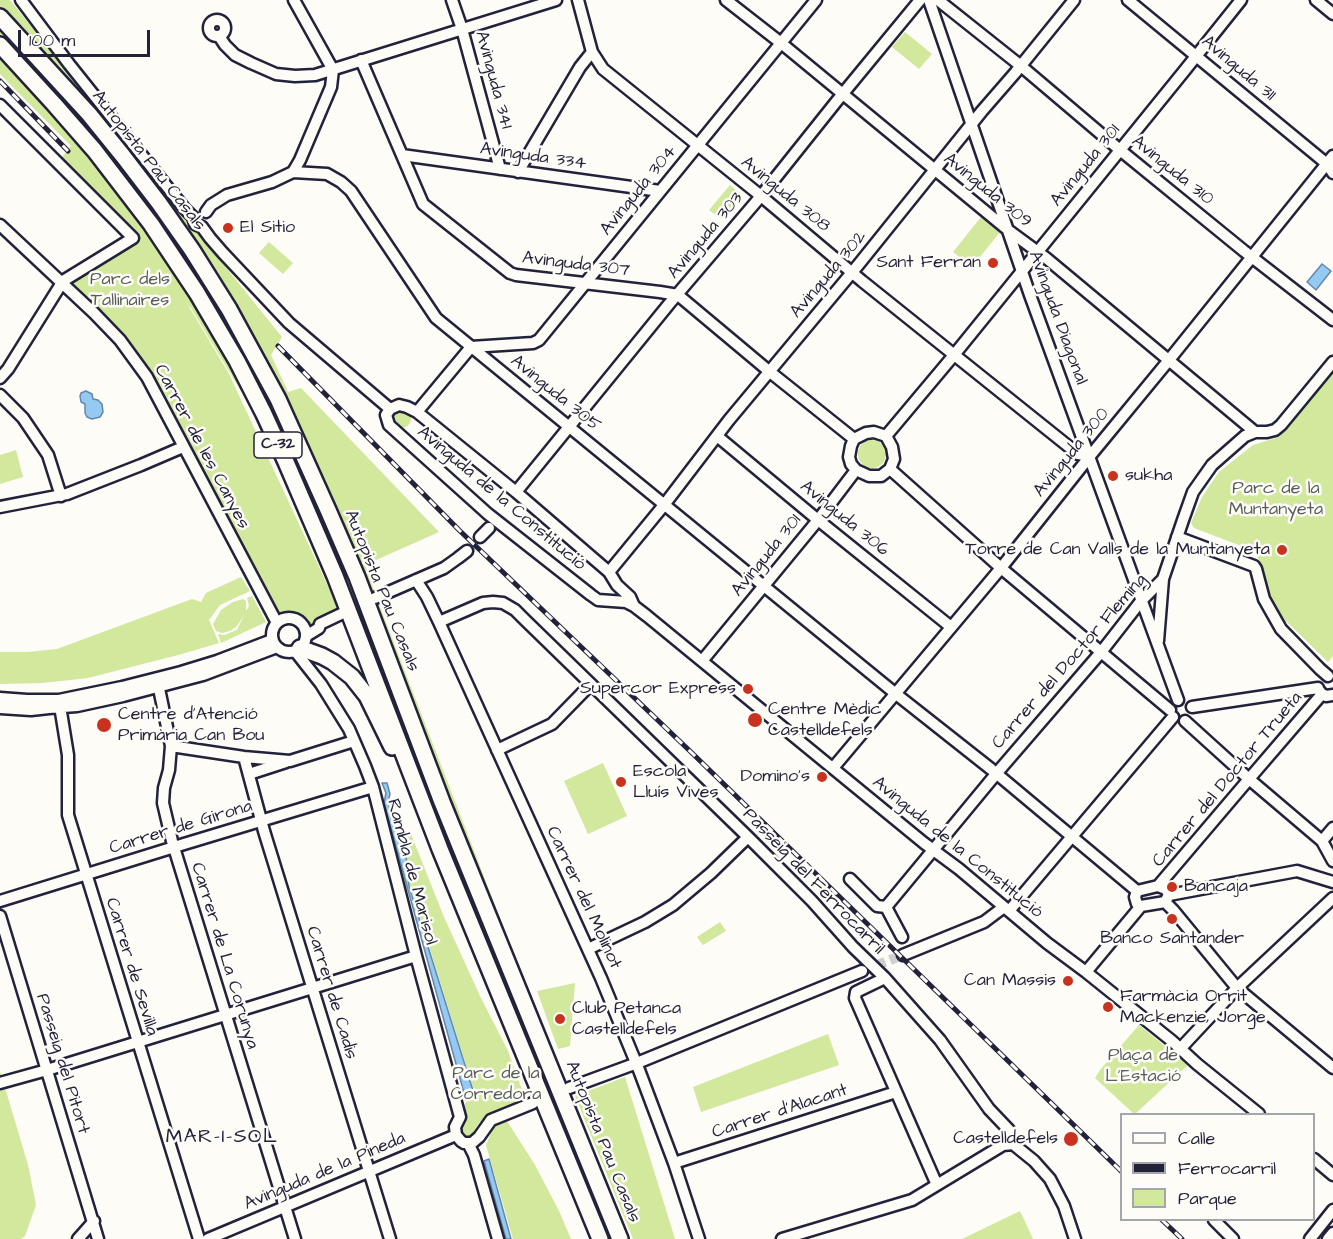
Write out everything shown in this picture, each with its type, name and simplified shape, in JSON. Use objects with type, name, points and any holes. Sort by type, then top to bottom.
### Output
[{"type":"highway","name":"Autopista Pau Casals","points":[[0,17],[89,114],[159,203],[229,309],[278,399],[357,577],[442,802],[620,1239]]},
{"type":"highway","name":"Autopista Pau Casals","points":[[0,45],[95,151],[151,224],[197,293],[237,362],[286,462],[335,576],[460,899],[600,1239]]},
{"type":"highway","points":[[300,645],[333,662],[361,687],[398,758],[440,858],[460,899]]},
{"type":"street","points":[[21,0],[69,64],[193,217],[195,224],[202,226],[223,253],[289,323],[390,409]]},
{"type":"street","points":[[293,172],[331,87],[333,69],[295,0]]},
{"type":"street","name":"Avinguda 341","points":[[452,0],[500,169]]},
{"type":"street","points":[[219,36],[235,55],[276,74],[315,75],[556,0]]},
{"type":"street","name":"Avinguda 308","points":[[578,0],[592,52],[603,69],[1078,454],[1089,456]]},
{"type":"street","name":"Avinguda 309","points":[[726,0],[1255,432]]},
{"type":"street","name":"Avinguda 304","points":[[471,347],[533,343],[538,340],[816,0]]},
{"type":"street","name":"Avinguda 303","points":[[516,492],[920,0]]},
{"type":"street","name":"Avinguda Diagonal","points":[[929,0],[1022,271],[1178,700]]},
{"type":"street","name":"Avinguda 310","points":[[938,0],[1021,66],[1120,150],[1333,320]]},
{"type":"street","name":"Avinguda 302","points":[[609,572],[717,436],[1074,0]]},
{"type":"street","name":"Avinguda 311","points":[[1128,0],[1332,164]]},
{"type":"street","name":"Avinguda 301","points":[[886,436],[1241,0]]},
{"type":"street","points":[[1316,0],[1333,14]]},
{"type":"street","points":[[518,172],[580,67],[592,52]]},
{"type":"street","name":"Avinguda 307","points":[[361,60],[423,204],[510,273],[678,295]]},
{"type":"street","points":[[0,105],[133,238],[66,278],[0,378]]},
{"type":"street","name":"Avinguda 334","points":[[402,156],[660,191]]},
{"type":"street","name":"Avinguda 300","points":[[833,768],[1001,568],[1089,456],[1332,164]]},
{"type":"street","name":"Avinguda 305","points":[[206,212],[211,205],[227,195],[272,182],[293,172],[327,174],[341,182],[351,191],[436,318],[1137,891]]},
{"type":"street","points":[[193,217],[198,211],[206,212],[209,219],[207,224],[202,226]]},
{"type":"street","name":"Carrer de les Canyes","points":[[0,225],[94,314],[125,347],[147,377],[277,623]]},
{"type":"street","points":[[678,295],[854,439]]},
{"type":"street","points":[[417,412],[471,347]]},
{"type":"street","name":"Carrer del Doctor Fleming","points":[[886,907],[1102,651],[1141,601],[1163,579],[1193,492],[1212,465],[1245,436],[1255,432],[1275,430],[1281,425],[1333,362]]},
{"type":"street","points":[[0,395],[23,418],[48,455],[61,496]]},
{"type":"street","name":"Avinguda de la Constitució","points":[[634,606],[630,597],[617,585],[609,572],[516,492],[417,412],[407,406],[399,405],[390,409],[386,415],[389,425],[504,527],[598,600],[626,602],[634,606],[1258,1113]]},
{"type":"street","points":[[874,432],[886,436],[892,447],[894,459],[890,469],[881,476],[869,476],[856,470],[849,457],[850,446],[854,439],[874,432]]},
{"type":"street","name":"Avinguda 306","points":[[717,436],[951,627]]},
{"type":"street","points":[[0,507],[61,496],[183,447]]},
{"type":"street","points":[[890,469],[1001,568],[1102,651],[1172,713],[1176,720],[1185,721],[1322,841],[1333,861]]},
{"type":"street","name":"Avinguda 301","points":[[702,662],[856,470]]},
{"type":"street","points":[[488,514],[489,528]]},
{"type":"street","points":[[480,537],[489,528],[504,527]]},
{"type":"street","points":[[1177,537],[1254,566],[1264,599],[1281,629],[1320,669],[1332,676]]},
{"type":"street","points":[[375,598],[444,568],[466,551]]},
{"type":"street","name":"Avinguda Diagonal","points":[[1158,645],[1163,579]]},
{"type":"street","name":"Carrer del Molinot","points":[[416,580],[439,622],[602,978],[637,1063],[699,1239]]},
{"type":"street","points":[[611,601],[616,595],[617,585]]},
{"type":"street","name":"Passeig del Ferrocarril","points":[[439,622],[483,603],[503,603],[514,610],[591,684],[812,901],[940,1040],[989,1109],[1009,1130],[1017,1147],[1050,1179],[1064,1206],[1075,1239]]},
{"type":"street","points":[[300,645],[305,631],[302,624],[290,618],[277,623],[271,635],[274,644],[286,651],[300,645],[320,624],[341,614]]},
{"type":"street","points":[[302,624],[311,622],[320,624]]},
{"type":"street","points":[[0,708],[31,710],[122,687],[158,683],[217,661],[274,644]]},
{"type":"street","name":"Rambla de Marisol","points":[[300,645],[349,729],[373,788],[460,1117],[455,1127],[456,1135]]},
{"type":"street","name":"Carrer del Doctor Trueta","points":[[1158,886],[1324,693],[1318,684],[1321,679],[1332,676]]},
{"type":"street","name":"Carrer de La Corunya","points":[[158,683],[171,746],[170,770],[164,788],[163,803],[173,847],[295,1239]]},
{"type":"street","points":[[497,750],[552,724],[591,684]]},
{"type":"street","points":[[1192,707],[1324,693]]},
{"type":"street","points":[[0,698],[59,704]]},
{"type":"street","points":[[903,955],[984,922],[1007,909],[1072,837],[1172,713],[1173,704],[1178,700],[1185,700],[1192,707],[1190,717],[1185,721]]},
{"type":"street","name":"Carrer de Sevilla","points":[[59,704],[68,755],[68,815],[199,1239]]},
{"type":"street","points":[[249,774],[354,741]]},
{"type":"street","points":[[171,746],[290,761]]},
{"type":"street","name":"Carrer de Cadis","points":[[244,757],[261,820],[390,1239]]},
{"type":"street","name":"Carrer de Girona","points":[[0,902],[261,820],[373,788]]},
{"type":"street","points":[[1322,841],[1333,828]]},
{"type":"street","points":[[588,949],[645,922],[674,905],[748,837]]},
{"type":"street","points":[[1086,972],[1141,906],[1167,898],[1297,871],[1333,882]]},
{"type":"street","points":[[850,879],[877,906],[886,907],[903,937]]},
{"type":"street","points":[[1141,906],[1137,904],[1135,897],[1137,891],[1158,886],[1166,888],[1167,898],[1176,912],[1237,988],[1333,1068]]},
{"type":"street","points":[[1180,1049],[1237,988],[1333,898]]},
{"type":"street","name":"Passeig del Pitort","points":[[0,916],[98,1239]]},
{"type":"street","points":[[0,1083],[416,956]]},
{"type":"street","points":[[569,1088],[637,1063],[862,971]]},
{"type":"street","points":[[885,978],[856,992],[855,998],[937,1185]]},
{"type":"street","name":"Carrer d'Alacant","points":[[674,1163],[896,1092]]},
{"type":"street","points":[[456,1135],[460,1141],[472,1143],[478,1139],[491,1120],[533,1103]]},
{"type":"street","name":"Avinguda de la Pineda","points":[[207,1239],[456,1135]]},
{"type":"street","points":[[468,1143],[474,1155],[498,1239]]},
{"type":"street","points":[[782,1239],[912,1200],[1002,1145],[1017,1147]]},
{"type":"street","points":[[1315,1160],[1333,1175]]},
{"type":"street","points":[[1310,1239],[1333,1210]]},
{"type":"street","points":[[79,1239],[94,1221]]},
{"type":"street","points":[[1215,1221],[1233,1239]]},
{"type":"street","points":[[1328,1239],[1333,1233]]},
{"type":"green space","name":"Parc dels Tallinaires","points":[[0,0],[10,0],[282,337],[271,355],[288,392],[301,388],[439,532],[365,565],[566,1089],[630,1239],[594,1239],[342,614],[257,418],[188,305],[229,374],[341,614],[310,626],[290,618],[280,621],[147,377],[61,284],[133,238],[59,161],[71,146],[0,74]]},
{"type":"green space","points":[[905,32],[932,54],[919,69],[892,47]]},
{"type":"green space","points":[[730,185],[741,195],[721,219],[709,210]]},
{"type":"green space","points":[[981,217],[1000,232],[972,267],[953,252]]},
{"type":"green space","points":[[269,242],[293,263],[283,274],[259,253]]},
{"type":"green space","name":"Parc de la Muntanyeta","points":[[1333,369],[1333,656],[1328,662],[1287,622],[1281,621],[1268,591],[1257,556],[1249,549],[1194,528],[1191,523],[1202,497],[1219,472],[1253,445],[1279,437]]},
{"type":"green space","points":[[398,410],[406,410],[411,415],[409,426],[398,428],[393,423],[393,415]]},
{"type":"green space","points":[[872,440],[882,444],[886,454],[882,464],[872,468],[862,464],[858,454],[862,444]]},
{"type":"green space","points":[[16,450],[23,477],[0,484],[0,455]]},
{"type":"green space","points":[[241,577],[250,591],[220,605],[209,620],[219,643],[88,678],[43,683],[0,684],[0,652],[57,649],[192,599],[201,602],[206,593]]},
{"type":"green space","points":[[252,596],[266,622],[221,643],[218,634],[224,635],[237,630],[244,615],[237,626],[222,633],[216,631],[213,624],[221,610],[243,599],[246,601],[246,611],[249,606],[247,598]]},
{"type":"green space","points":[[603,763],[627,816],[588,834],[564,781]]},
{"type":"green space","name":"Parc de la Corredora","points":[[403,834],[411,834],[444,917],[508,1051],[525,1098],[489,1115],[479,1123],[470,1138],[460,1130],[466,1118],[465,1104],[476,1097],[410,885]]},
{"type":"green space","points":[[720,922],[726,931],[703,945],[697,937]]},
{"type":"green space","name":"Club Petanca Castelldefels","points":[[575,983],[570,1046],[558,1049],[537,991]]},
{"type":"green space","name":"Plaça de L'Estació","points":[[1139,1025],[1188,1065],[1136,1113],[1133,1113],[1095,1078]]},
{"type":"green space","points":[[828,1034],[839,1065],[701,1112],[693,1087]]},
{"type":"green space","points":[[0,1071],[28,1165],[36,1205],[25,1236],[21,1239],[0,1239]]},
{"type":"green space","points":[[625,1077],[675,1239],[633,1239],[575,1096]]},
{"type":"green space","name":"Parc de la Corredora","points":[[505,1118],[535,1165],[571,1239],[513,1239],[486,1145],[492,1126]]},
{"type":"green space","points":[[1020,1211],[1033,1239],[962,1239]]},
{"type":"water","points":[[1322,264],[1331,271],[1316,290],[1307,282]]},
{"type":"water","points":[[86,391],[102,404],[103,412],[100,417],[92,419],[87,417],[85,404],[81,402],[80,396]]},
{"type":"water","points":[[382,783],[387,783],[390,794],[388,802],[395,829],[402,834],[409,886],[475,1097],[469,1098],[464,1093],[384,803],[386,793]]},
{"type":"water","points":[[489,1159],[511,1239],[506,1239],[484,1161]]},
{"type":"tunnel","points":[[467,551],[480,537]]},
{"type":"tunnel","points":[[862,971],[903,955]]},
{"type":"railway","points":[[0,81],[68,151]]},
{"type":"railway","points":[[278,346],[459,530],[692,753],[1120,1170]]},
{"type":"railway","points":[[1163,1221],[1182,1239]]},
{"type":"place","name":"El Sitio","points":[[228,228]]},
{"type":"place","name":"Sant Ferran","points":[[993,263]]},
{"type":"place","name":"sukha","points":[[1113,476]]},
{"type":"place","name":"Torre de Can Valls de la Muntanyeta","points":[[1282,550]]},
{"type":"place","name":"Supercor Express","points":[[748,689]]},
{"type":"place","name":"Centre Mèdic Castelldefels","points":[[755,720]]},
{"type":"place","name":"Centre d'Atenció Primària Can Bou","points":[[104,725]]},
{"type":"place","name":"Domino's","points":[[822,777]]},
{"type":"place","name":"Escola Lluís Vives","points":[[621,782]]},
{"type":"place","name":"Bancaja","points":[[1172,887]]},
{"type":"place","name":"Banco Santander","points":[[1172,919]]},
{"type":"place","name":"Can Massis","points":[[1068,981]]},
{"type":"place","name":"Farmàcia Orrit Mackenzie, Jorge","points":[[1108,1007]]},
{"type":"place","name":"Club Petanca Castelldefels","points":[[560,1019]]},
{"type":"place","name":"Castelldefels","points":[[1071,1139]]},
{"type":"district","name":"MAR-I-SOL","points":[[222,1138]]}]
